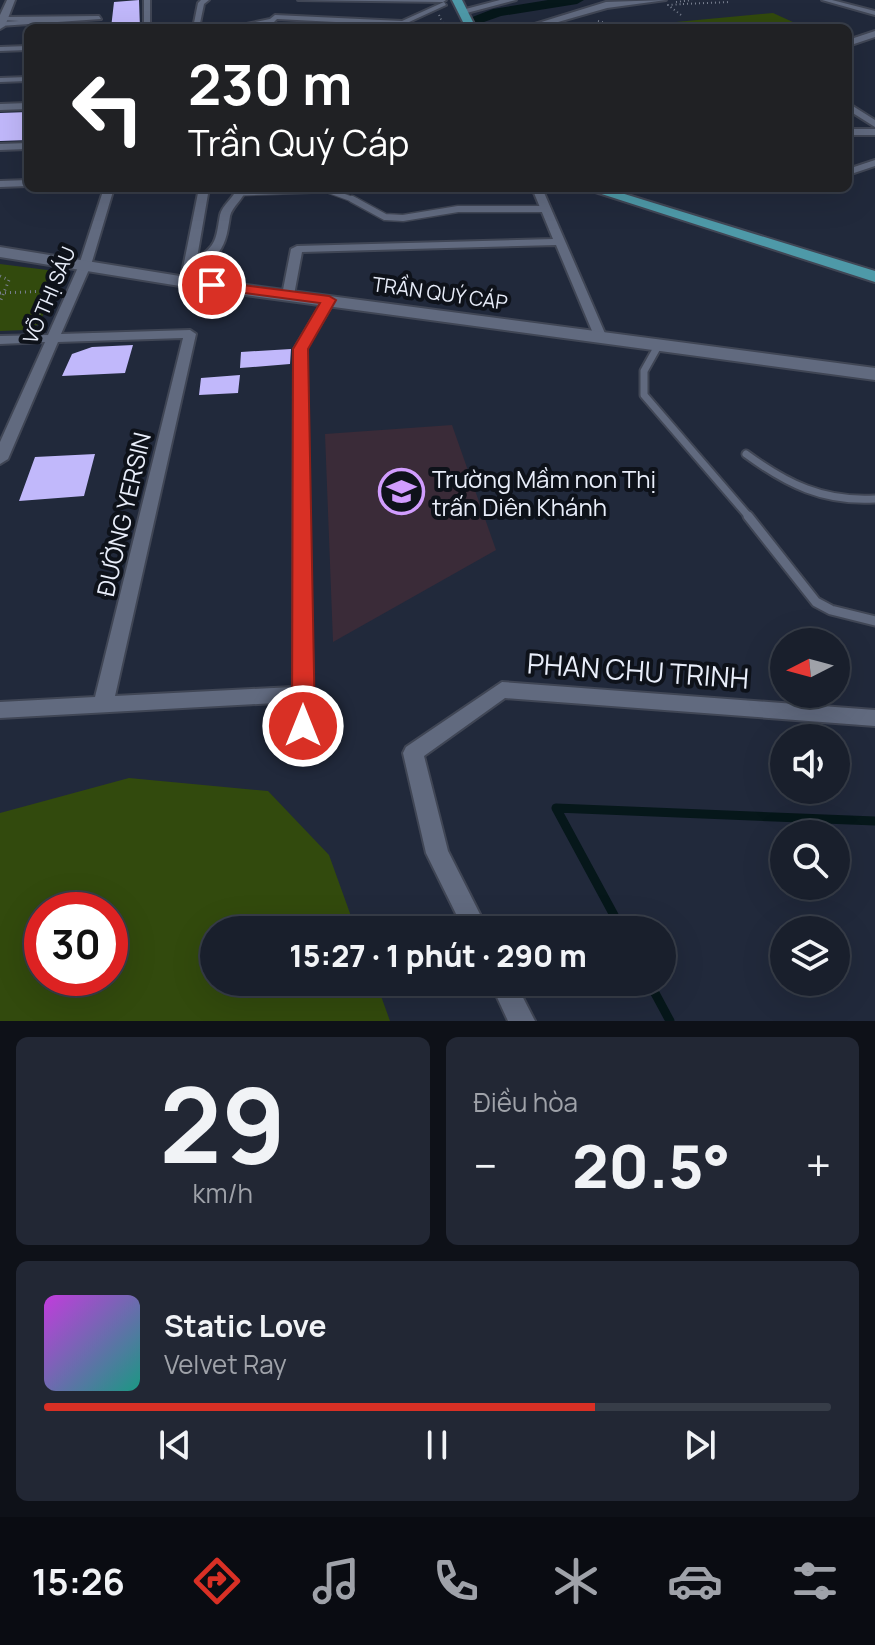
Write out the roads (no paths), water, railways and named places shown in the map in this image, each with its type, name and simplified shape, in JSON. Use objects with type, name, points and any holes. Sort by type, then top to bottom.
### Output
[{"type":"main road","points":[[457,0],[469,24]]},
{"type":"main road","points":[[444,1],[455,23]]},
{"type":"main road","points":[[603,192],[875,277]]},
{"type":"main road","points":[[642,192],[875,265]]},
{"type":"street","points":[[2,23],[11,0]]},
{"type":"street","points":[[147,0],[147,24]]},
{"type":"street","points":[[197,24],[201,3],[206,0]]},
{"type":"street","points":[[304,0],[444,1]]},
{"type":"street","points":[[464,13],[512,0]]},
{"type":"street","points":[[540,24],[594,7],[662,0]]},
{"type":"street","points":[[825,0],[875,13]]},
{"type":"street","points":[[255,24],[273,21],[275,17],[403,23],[444,1]]},
{"type":"street","points":[[2,23],[99,18],[2,23]]},
{"type":"street","points":[[852,42],[875,34]]},
{"type":"street","points":[[0,49],[24,48]]},
{"type":"street","points":[[0,74],[24,73]]},
{"type":"street","points":[[0,80],[24,79]]},
{"type":"street","points":[[0,107],[24,106]]},
{"type":"street","points":[[852,109],[875,124]]},
{"type":"street","points":[[852,132],[875,132]]},
{"type":"street","points":[[0,140],[24,138]]},
{"type":"street","points":[[0,147],[24,146]]},
{"type":"street","points":[[852,171],[875,163]]},
{"type":"street","points":[[0,184],[24,183]]},
{"type":"street","name":"VÕ THỊ SÁU","points":[[0,459],[85,265],[108,192]]},
{"type":"street","points":[[188,273],[203,192]]},
{"type":"street","points":[[188,273],[216,250],[226,227],[225,213],[241,192]]},
{"type":"street","points":[[539,192],[601,338]]},
{"type":"street","points":[[288,295],[297,249],[562,242]]},
{"type":"street","name":"TRẦN QUÝ CÁP","points":[[0,252],[85,265],[188,273],[288,295],[875,374]]},
{"type":"street","points":[[303,726],[300,349],[329,300]]},
{"type":"street","name":"ĐƯỜNG YERSIN","points":[[53,337],[190,334],[103,705]]},
{"type":"street","points":[[0,340],[53,337]]},
{"type":"street","name":"PHAN CHU TRINH","points":[[469,916],[437,853],[413,753],[502,690],[875,718]]},
{"type":"street","points":[[0,710],[303,694]]},
{"type":"street","points":[[509,996],[522,1021]]},
{"type":"lane","points":[[333,192],[367,204],[385,217],[403,218],[458,209],[546,209]]},
{"type":"lane","points":[[658,346],[644,371],[644,395],[655,410],[710,469],[816,602],[831,610],[875,621]]},
{"type":"lane","points":[[746,454],[806,494],[822,498],[875,499]]},
{"type":"waterway","points":[[464,24],[498,12],[577,0]]},
{"type":"waterway","points":[[614,916],[556,808],[875,821]]},
{"type":"waterway","points":[[657,996],[670,1021]]},
{"type":"place","name":"Trường Mầm non Thị trấn Diên Khánh","points":[[401,492]]}]
